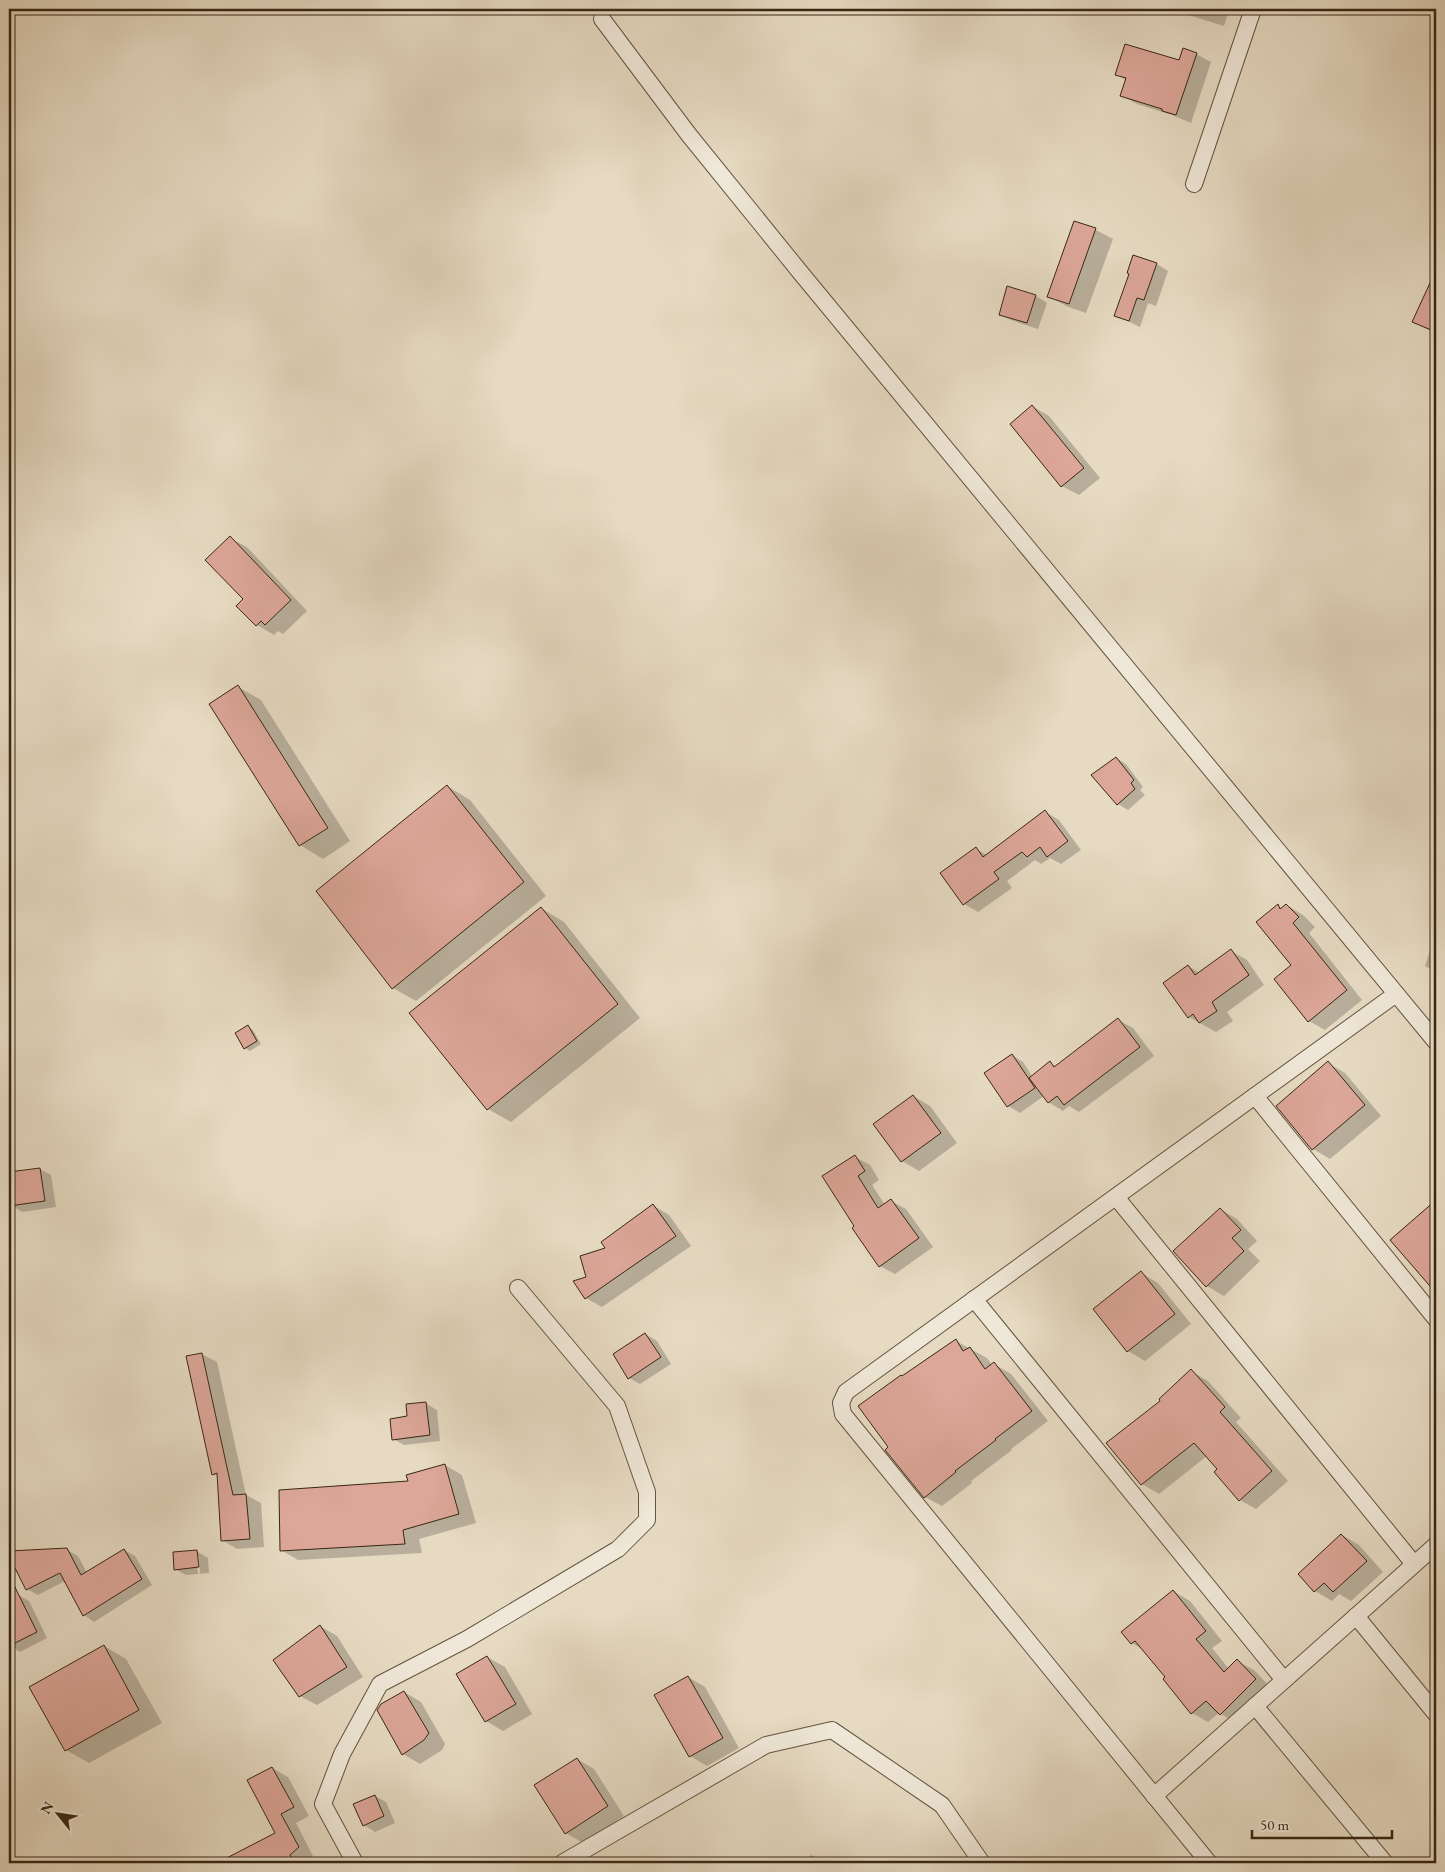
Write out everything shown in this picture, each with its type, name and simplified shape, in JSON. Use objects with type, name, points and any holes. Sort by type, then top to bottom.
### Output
[{"type":"street","points":[[1194,184],[1253,9]]},
{"type":"street","points":[[602,19],[689,135],[788,257],[1436,1042]]},
{"type":"street","points":[[1209,1863],[856,1429],[842,1408],[842,1397],[846,1392],[1396,994]]},
{"type":"street","points":[[1255,1096],[1436,1319]]},
{"type":"street","points":[[1116,1197],[1414,1564]]},
{"type":"street","points":[[355,1863],[323,1804],[342,1754],[380,1684],[467,1638],[618,1548],[647,1520],[647,1492],[617,1406],[518,1288]]},
{"type":"street","points":[[974,1299],[1284,1680]]},
{"type":"street","points":[[1154,1796],[1436,1545]]},
{"type":"street","points":[[1356,1616],[1436,1714]]},
{"type":"street","points":[[1254,1706],[1385,1863]]},
{"type":"street","points":[[562,1863],[766,1745],[832,1730],[942,1805],[982,1863]]},
{"type":"building","points":[[1125,44],[1179,60],[1183,48],[1197,53],[1176,115],[1120,96],[1126,78],[1115,75]]},
{"type":"building","points":[[1074,221],[1096,228],[1069,304],[1047,297]]},
{"type":"building","points":[[1133,255],[1157,263],[1144,300],[1137,298],[1129,321],[1114,316],[1129,274],[1127,273]]},
{"type":"building","points":[[1436,270],[1436,332],[1412,322]]},
{"type":"building","points":[[1007,286],[1036,295],[1027,323],[999,315]]},
{"type":"building","points":[[1032,405],[1084,468],[1061,487],[1010,424]]},
{"type":"building","points":[[230,536],[291,600],[265,625],[261,621],[256,626],[236,606],[243,599],[205,560]]},
{"type":"building","points":[[238,685],[328,828],[299,846],[209,704]]},
{"type":"building","points":[[1116,757],[1134,780],[1131,783],[1135,789],[1117,805],[1091,775]]},
{"type":"building","points":[[447,785],[524,882],[392,989],[316,891]]},
{"type":"building","points":[[1045,810],[1068,841],[1047,857],[1040,847],[1027,857],[1022,852],[994,872],[999,879],[963,905],[940,873],[976,847],[983,857]]},
{"type":"building","points":[[1278,904],[1280,909],[1286,904],[1299,917],[1293,923],[1347,990],[1308,1022],[1274,979],[1291,965],[1256,922]]},
{"type":"building","points":[[541,907],[618,1004],[487,1110],[409,1013]]},
{"type":"building","points":[[1231,949],[1249,975],[1212,1002],[1217,1011],[1199,1023],[1193,1014],[1188,1018],[1163,983],[1188,965],[1195,975]]},
{"type":"building","points":[[1118,1018],[1140,1047],[1064,1105],[1057,1096],[1048,1103],[1029,1078],[1050,1061],[1054,1067]]},
{"type":"building","points":[[248,1025],[257,1041],[244,1049],[235,1033]]},
{"type":"building","points":[[1012,1054],[1035,1088],[1007,1107],[984,1073]]},
{"type":"building","points":[[1328,1061],[1365,1105],[1312,1150],[1276,1106]]},
{"type":"building","points":[[913,1095],[941,1133],[901,1162],[873,1124]]},
{"type":"building","points":[[855,1155],[865,1171],[858,1176],[878,1208],[891,1199],[919,1238],[879,1267],[852,1228],[854,1226],[822,1176]]},
{"type":"building","points":[[40,1168],[45,1201],[9,1206],[9,1172]]},
{"type":"building","points":[[1436,1200],[1436,1293],[1390,1240]]},
{"type":"building","points":[[653,1204],[676,1236],[585,1299],[573,1281],[586,1277],[580,1256],[605,1248],[601,1242]]},
{"type":"building","points":[[1220,1208],[1241,1230],[1232,1238],[1244,1251],[1206,1287],[1173,1251]]},
{"type":"building","points":[[1141,1271],[1175,1314],[1127,1352],[1093,1309]]},
{"type":"building","points":[[645,1333],[661,1357],[628,1379],[613,1354]]},
{"type":"building","points":[[956,1339],[963,1351],[970,1347],[985,1369],[994,1362],[1032,1411],[955,1471],[924,1498],[885,1450],[888,1447],[858,1406]]},
{"type":"building","points":[[202,1353],[233,1495],[246,1494],[250,1539],[221,1541],[217,1473],[212,1475],[186,1356]]},
{"type":"building","points":[[1191,1369],[1225,1407],[1220,1412],[1272,1471],[1239,1501],[1214,1472],[1217,1469],[1194,1443],[1141,1485],[1106,1443],[1160,1401],[1159,1399]]},
{"type":"building","points":[[426,1402],[430,1435],[392,1440],[390,1419],[407,1416],[406,1404]]},
{"type":"building","points":[[445,1464],[459,1514],[403,1530],[405,1544],[280,1551],[279,1490],[408,1481],[406,1475]]},
{"type":"building","points":[[1341,1534],[1367,1561],[1333,1592],[1324,1583],[1314,1592],[1298,1574]]},
{"type":"building","points":[[67,1548],[81,1575],[124,1549],[142,1579],[83,1616],[60,1573],[26,1590],[9,1556],[9,1551]]},
{"type":"building","points":[[197,1550],[199,1567],[174,1570],[173,1552]]},
{"type":"building","points":[[9,1575],[37,1632],[9,1646]]},
{"type":"building","points":[[1173,1590],[1206,1631],[1196,1639],[1224,1672],[1237,1659],[1256,1679],[1220,1715],[1206,1701],[1191,1714],[1163,1679],[1165,1677],[1135,1641],[1131,1644],[1121,1632]]},
{"type":"building","points":[[320,1625],[347,1667],[299,1697],[273,1660]]},
{"type":"building","points":[[104,1645],[139,1710],[65,1751],[29,1687]]},
{"type":"building","points":[[487,1656],[516,1704],[485,1722],[456,1674]]},
{"type":"building","points":[[688,1676],[723,1738],[689,1757],[654,1695]]},
{"type":"building","points":[[404,1691],[429,1733],[424,1740],[402,1755],[377,1710],[381,1704]]},
{"type":"building","points":[[577,1758],[608,1806],[565,1834],[534,1785]]},
{"type":"building","points":[[272,1767],[294,1807],[281,1814],[299,1847],[290,1855],[294,1863],[217,1863],[275,1833],[247,1780]]},
{"type":"building","points":[[375,1795],[384,1816],[363,1826],[353,1804]]}]
